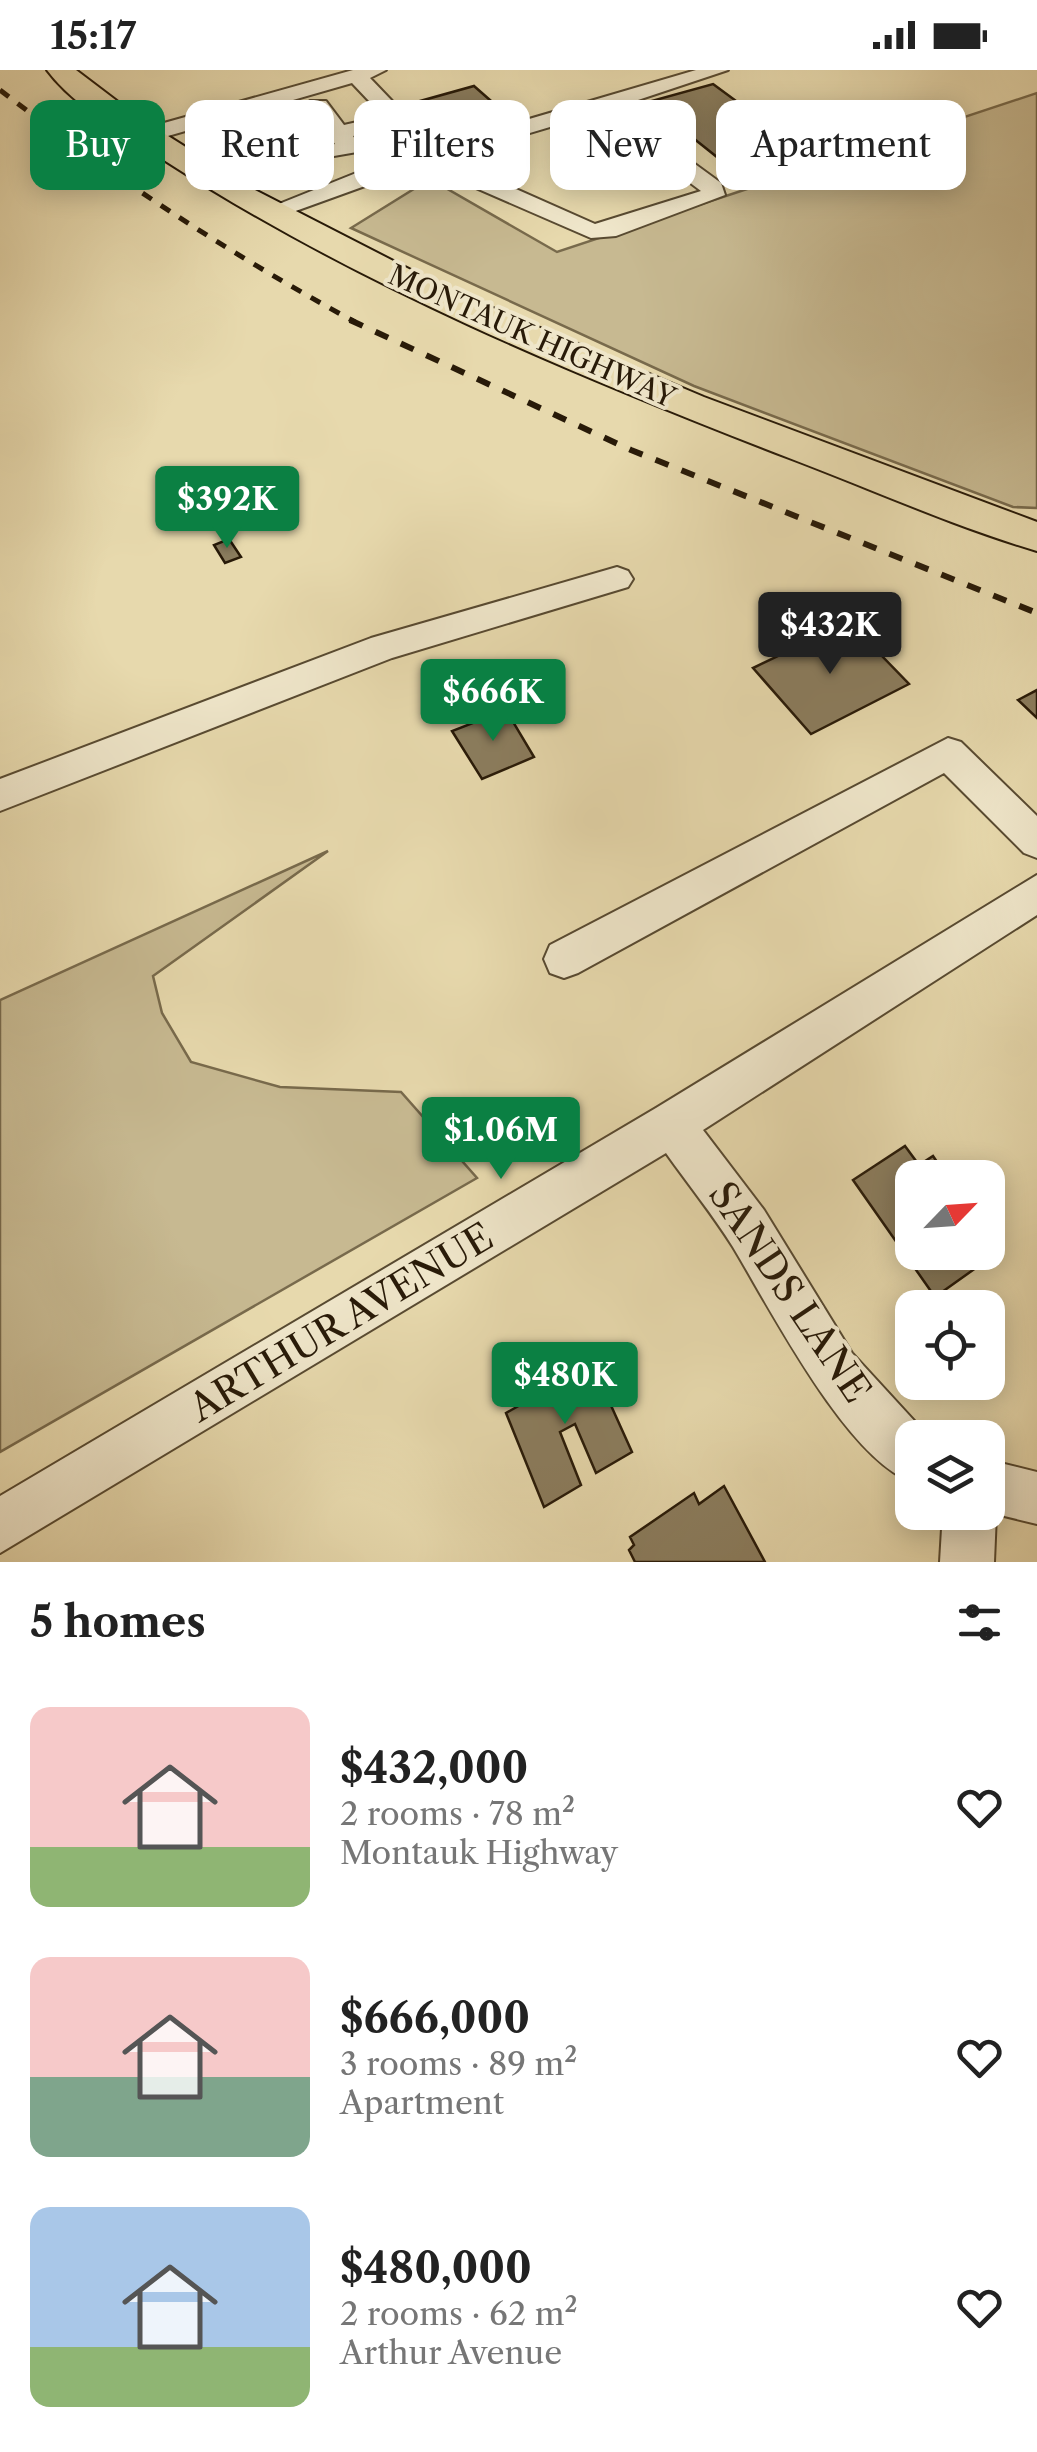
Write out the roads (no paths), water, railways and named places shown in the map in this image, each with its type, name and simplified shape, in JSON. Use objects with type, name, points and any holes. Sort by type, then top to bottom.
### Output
[{"type":"main road","name":"MONTAUK HIGHWAY","points":[[60,70],[100,100]]},
{"type":"main road","name":"MONTAUK HIGHWAY","points":[[165,146],[271,212],[434,296],[576,360],[1037,537]]},
{"type":"street","points":[[618,100],[718,70]]},
{"type":"street","points":[[165,130],[367,73],[381,101],[376,124],[339,132]]},
{"type":"street","points":[[334,126],[350,147],[334,151]]},
{"type":"street","points":[[499,190],[591,231],[607,231],[712,195],[713,188],[696,175]]},
{"type":"street","points":[[271,212],[354,182]]},
{"type":"street","points":[[0,795],[383,646],[617,579]]},
{"type":"street","points":[[564,959],[948,753],[1037,841]]},
{"type":"street","name":"ARTHUR AVENUE","points":[[0,1526],[672,1124],[1037,894]]},
{"type":"street","name":"SANDS LANE","points":[[672,1124],[747,1227],[834,1371],[895,1437]]},
{"type":"street","points":[[1005,1490],[1037,1498]]},
{"type":"street","points":[[967,1562],[969,1530]]},
{"type":"railway","points":[[0,90],[173,213],[355,322]]},
{"type":"railway","points":[[350,320],[631,450],[1037,613]]}]
